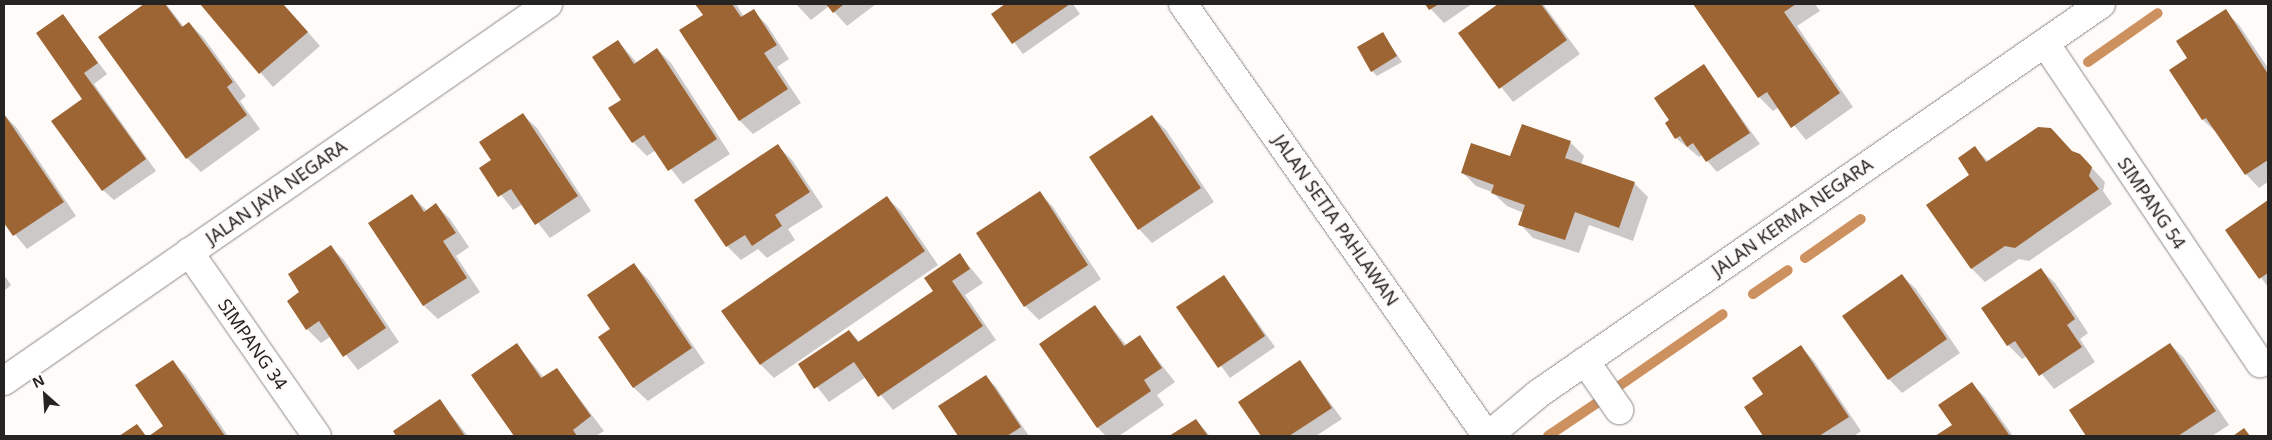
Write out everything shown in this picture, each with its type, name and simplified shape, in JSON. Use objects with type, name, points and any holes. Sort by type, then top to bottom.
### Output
[{"type":"street","name":"JALAN JAYA NEGARA","points":[[4,381],[548,4]]},
{"type":"street","name":"JALAN SETIA PAHLAWAN","points":[[1184,4],[1488,436]]},
{"type":"street","name":"JALAN KERMA NEGARA","points":[[1488,436],[1538,394],[2101,4]]},
{"type":"street","name":"SIMPANG 54","points":[[2045,43],[2260,363]]},
{"type":"street","name":"SIMPANG 34","points":[[189,252],[317,436]]},
{"type":"street","points":[[1585,361],[1619,410]]},
{"type":"building","points":[[144,4],[165,4],[182,27],[189,22],[233,82],[227,87],[247,115],[186,159],[98,37]]},
{"type":"building","points":[[200,4],[283,4],[308,32],[259,74]]},
{"type":"building","points":[[695,4],[732,4],[741,17],[754,9],[777,45],[764,53],[788,89],[739,121],[679,30],[703,15]]},
{"type":"building","points":[[826,4],[844,4],[833,13]]},
{"type":"building","points":[[1005,4],[1070,4],[1012,44],[991,14]]},
{"type":"building","points":[[1425,4],[1439,4],[1429,10]]},
{"type":"building","points":[[1498,4],[1541,4],[1567,40],[1499,89],[1458,33]]},
{"type":"building","points":[[1693,4],[1796,4],[1784,12],[1840,93],[1791,128],[1767,92],[1758,98]]},
{"type":"building","points":[[2226,9],[2268,74],[2268,160],[2245,175],[2206,118],[2202,120],[2169,70],[2187,58],[2176,41]]},
{"type":"building","points":[[63,14],[98,63],[84,73],[146,159],[102,191],[51,121],[82,99],[36,33]]},
{"type":"building","points":[[1383,32],[1397,56],[1371,72],[1357,47]]},
{"type":"building","points":[[618,40],[634,64],[657,48],[717,139],[668,171],[644,135],[632,143],[608,108],[621,100],[592,57]]},
{"type":"building","points":[[1704,64],[1750,133],[1706,162],[1693,143],[1687,147],[1680,136],[1675,139],[1665,123],[1669,120],[1654,98]]},
{"type":"building","points":[[523,113],[578,196],[535,225],[511,189],[498,197],[479,168],[491,160],[479,142]]},
{"type":"building","points":[[4,114],[64,202],[13,236],[4,223]]},
{"type":"building","points":[[1152,115],[1201,188],[1138,230],[1089,157]]},
{"type":"building","points":[[1522,124],[1571,141],[1565,158],[1635,182],[1619,228],[1575,212],[1565,240],[1518,225],[1525,205],[1491,193],[1494,185],[1461,173],[1471,143],[1510,156]]},
{"type":"building","points":[[2038,127],[2051,128],[2072,151],[2080,154],[2092,167],[2089,176],[2099,189],[2015,248],[2005,246],[1971,269],[1926,205],[1969,175],[1958,158],[1975,146],[1986,162]]},
{"type":"building","points":[[778,144],[810,192],[775,215],[782,226],[752,246],[745,235],[726,247],[694,200]]},
{"type":"building","points":[[1040,191],[1088,265],[1024,307],[976,233]]},
{"type":"building","points":[[412,194],[424,212],[436,203],[456,233],[443,241],[467,278],[423,306],[368,223]]},
{"type":"building","points":[[887,196],[925,251],[760,365],[721,311]]},
{"type":"building","points":[[2268,200],[2268,273],[2259,279],[2225,230]]},
{"type":"building","points":[[331,245],[386,328],[343,357],[319,321],[306,330],[287,301],[299,292],[288,274]]},
{"type":"building","points":[[960,253],[970,269],[952,281],[983,326],[878,397],[854,362],[814,389],[798,364],[849,330],[858,342],[933,291],[924,278]]},
{"type":"building","points":[[634,263],[692,348],[633,388],[598,337],[610,329],[587,295]]},
{"type":"building","points":[[2041,268],[2075,319],[2067,325],[2082,347],[2039,376],[2015,341],[2007,346],[1981,308]]},
{"type":"building","points":[[1902,274],[1947,339],[1888,380],[1842,316]]},
{"type":"building","points":[[1224,275],[1265,336],[1218,368],[1176,307]]},
{"type":"building","points":[[1095,305],[1124,346],[1140,335],[1162,368],[1144,380],[1151,391],[1097,428],[1039,344]]},
{"type":"building","points":[[517,343],[541,378],[557,368],[591,416],[573,430],[577,436],[514,436],[471,375]]},
{"type":"building","points":[[2170,343],[2216,411],[2178,436],[2086,436],[2069,410]]},
{"type":"building","points":[[1801,345],[1849,417],[1819,436],[1763,436],[1744,407],[1763,394],[1752,378]]},
{"type":"building","points":[[173,360],[225,436],[149,436],[163,426],[135,385]]},
{"type":"building","points":[[1300,360],[1332,408],[1289,436],[1261,436],[1238,402]]},
{"type":"building","points":[[986,375],[1021,427],[1007,436],[958,436],[938,406]]},
{"type":"building","points":[[1972,382],[2010,436],[1935,436],[1952,425],[1938,405]]},
{"type":"building","points":[[440,399],[465,436],[396,436],[393,431]]},
{"type":"building","points":[[1196,419],[1208,436],[1169,436]]},
{"type":"building","points":[[137,424],[146,436],[119,436]]},
{"type":"building","points":[[2244,428],[2250,436],[2233,436]]},
{"type":"waterway","points":[[2088,62],[2158,13]]},
{"type":"waterway","points":[[1805,258],[1861,219]]},
{"type":"waterway","points":[[1753,294],[1788,270]]},
{"type":"waterway","points":[[1619,386],[1723,314]]},
{"type":"waterway","points":[[1548,436],[1597,403]]}]
